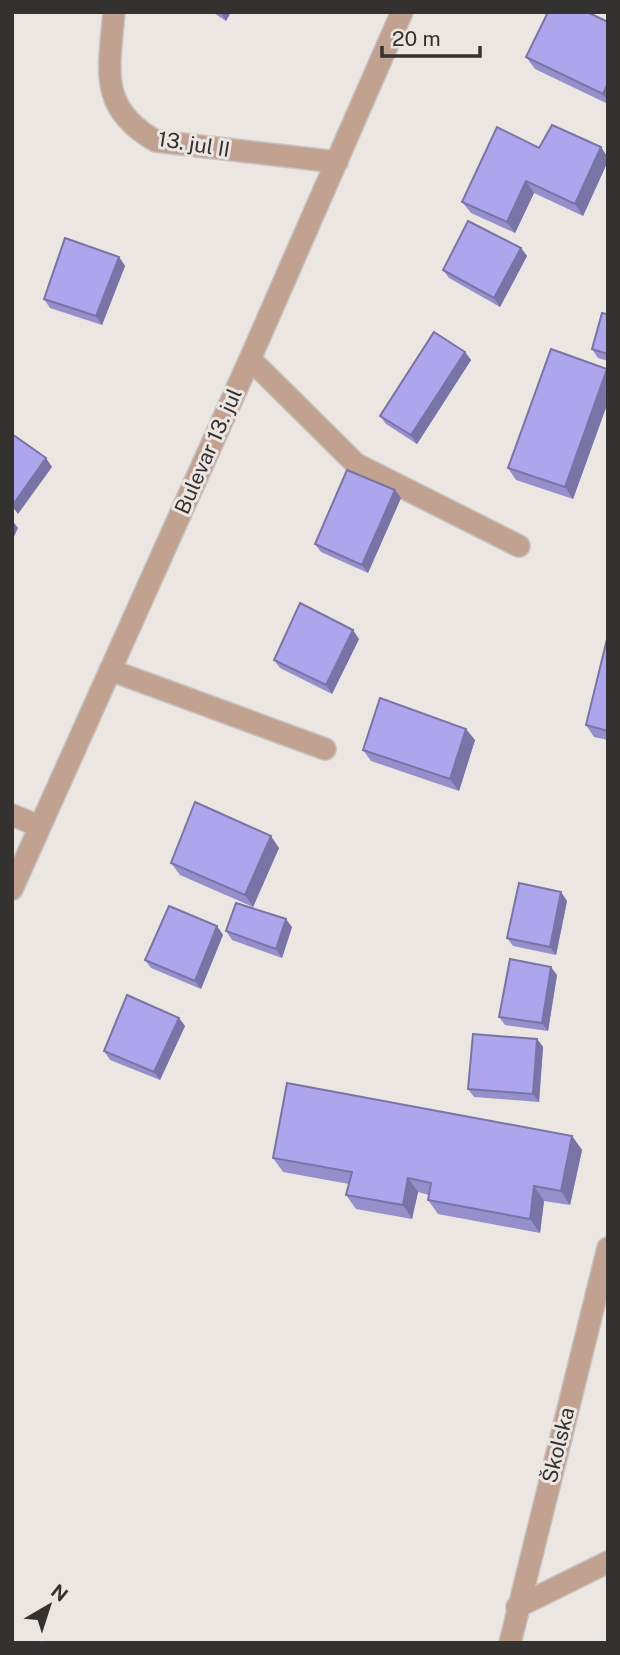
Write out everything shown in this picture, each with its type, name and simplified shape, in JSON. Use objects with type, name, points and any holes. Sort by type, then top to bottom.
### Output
[{"type":"street","name":"13. jul II","points":[[114,12],[110,66],[117,108],[128,122],[145,134],[156,141],[337,162]]},
{"type":"street","name":"Bulevar 13. jul","points":[[12,889],[250,359],[402,12]]},
{"type":"street","points":[[250,359],[356,464],[519,546]]},
{"type":"street","points":[[110,670],[325,749]]},
{"type":"street","points":[[12,815],[39,826]]},
{"type":"street","name":"Školska","points":[[510,1643],[608,1248]]},
{"type":"street","points":[[517,1607],[608,1562]]},
{"type":"building","points":[[548,12],[587,12],[608,22],[608,83],[603,94],[526,57]]},
{"type":"building","points":[[552,125],[601,147],[575,204],[526,181],[507,222],[462,202],[497,127],[539,148]]},
{"type":"building","points":[[468,221],[521,248],[494,298],[443,270]]},
{"type":"building","points":[[65,238],[119,257],[96,316],[44,299]]},
{"type":"building","points":[[608,309],[608,354],[592,349],[602,313],[607,314]]},
{"type":"building","points":[[434,332],[465,352],[411,435],[380,416]]},
{"type":"building","points":[[551,349],[607,369],[565,487],[508,468]]},
{"type":"building","points":[[12,434],[46,458],[12,506]]},
{"type":"building","points":[[347,470],[395,490],[362,565],[315,544]]},
{"type":"building","points":[[300,603],[353,630],[326,685],[274,660]]},
{"type":"building","points":[[608,635],[608,731],[586,725]]},
{"type":"building","points":[[380,698],[466,729],[450,779],[363,750]]},
{"type":"building","points":[[195,802],[271,836],[245,895],[171,863]]},
{"type":"building","points":[[519,883],[561,892],[550,947],[507,938]]},
{"type":"building","points":[[236,903],[286,919],[276,949],[226,931]]},
{"type":"building","points":[[169,906],[217,926],[195,981],[145,960]]},
{"type":"building","points":[[510,959],[551,967],[542,1023],[499,1017]]},
{"type":"building","points":[[127,995],[179,1018],[154,1072],[104,1051]]},
{"type":"building","points":[[473,1034],[537,1039],[533,1094],[468,1089]]},
{"type":"building","points":[[287,1083],[572,1136],[561,1191],[534,1186],[530,1219],[428,1200],[431,1183],[408,1178],[403,1205],[346,1195],[352,1172],[273,1158]]}]
